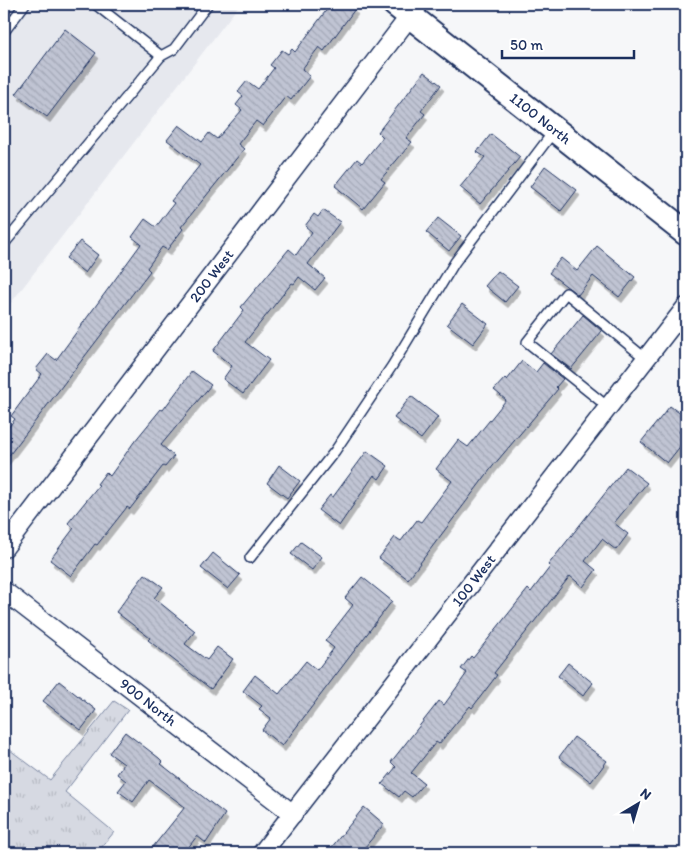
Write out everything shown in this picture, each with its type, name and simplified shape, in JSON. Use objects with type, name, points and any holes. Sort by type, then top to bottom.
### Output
[{"type":"main road","name":"1100 North","points":[[408,8],[555,130],[686,233]]},
{"type":"street","name":"200 West","points":[[4,548],[408,8]]},
{"type":"street","name":"100 West","points":[[262,853],[686,307]]},
{"type":"street","name":"900 North","points":[[4,591],[292,814]]},
{"type":"lane","points":[[4,32],[25,4]]},
{"type":"lane","points":[[94,4],[161,56]]},
{"type":"lane","points":[[4,244],[161,56],[174,49],[208,4]]},
{"type":"lane","points":[[250,558],[335,451],[392,366],[456,262],[555,130]]},
{"type":"lane","points":[[608,407],[527,342],[566,293],[646,358]]},
{"type":"shaded area","points":[[4,4],[240,4],[4,312]]},
{"type":"green space","points":[[114,701],[128,710],[65,792],[114,832],[97,853],[4,853],[4,750],[6,747],[50,780]]},
{"type":"building","points":[[331,4],[347,4],[355,9],[324,51],[319,47],[302,69],[310,76],[291,100],[286,96],[263,126],[256,121],[238,144],[244,149],[181,227],[183,229],[167,250],[162,247],[147,268],[150,271],[4,462],[4,433],[15,419],[11,416],[42,374],[36,369],[48,354],[56,360],[141,244],[132,237],[145,219],[156,227],[174,203],[171,201],[200,165],[167,140],[179,125],[202,142],[209,133],[217,139],[242,110],[236,105],[243,96],[238,92],[247,81],[258,89],[274,68],[270,65],[282,50],[288,54],[292,49],[295,52]]},
{"type":"building","points":[[65,29],[96,53],[47,117],[16,94]]},
{"type":"building","points":[[424,72],[441,85],[421,111],[425,114],[406,138],[412,142],[381,179],[385,182],[363,209],[335,186],[357,159],[362,163],[383,137],[378,132]]},
{"type":"building","points":[[491,134],[520,157],[480,204],[460,187],[485,157],[477,152]]},
{"type":"building","points":[[545,166],[577,190],[561,211],[530,187]]},
{"type":"building","points":[[323,210],[340,222],[308,264],[325,278],[315,290],[299,277],[294,284],[292,283],[245,342],[269,360],[243,394],[223,379],[232,366],[213,351],[244,310],[241,307],[289,249],[296,255],[312,232],[305,226],[314,214],[318,217]]},
{"type":"building","points":[[438,218],[461,236],[449,251],[426,232]]},
{"type":"building","points":[[80,241],[98,255],[85,273],[66,258]]},
{"type":"building","points":[[597,246],[635,277],[619,297],[593,276],[578,295],[549,273],[561,258],[577,271]]},
{"type":"building","points":[[498,271],[518,286],[505,302],[485,286]]},
{"type":"building","points":[[462,304],[488,324],[473,344],[447,324]]},
{"type":"building","points":[[583,315],[602,331],[571,369],[551,354]]},
{"type":"building","points":[[522,361],[536,372],[543,363],[563,379],[556,387],[558,389],[493,466],[408,579],[379,558],[395,537],[401,541],[417,520],[421,522],[452,481],[436,469],[458,440],[468,447],[506,400],[494,390],[505,378],[507,380]]},
{"type":"building","points":[[192,371],[211,385],[161,445],[174,456],[165,467],[163,466],[130,509],[127,507],[97,545],[95,544],[71,576],[50,560],[74,528],[68,523],[99,485],[97,484],[106,472],[110,476],[134,442],[161,409],[163,410]]},
{"type":"building","points":[[411,396],[438,417],[421,439],[394,418]]},
{"type":"building","points":[[670,406],[686,418],[686,424],[679,432],[686,439],[667,463],[641,442]]},
{"type":"building","points":[[367,451],[388,466],[379,479],[374,475],[339,526],[318,510],[330,495],[333,497]]},
{"type":"building","points":[[279,465],[300,481],[287,498],[267,483]]},
{"type":"building","points":[[626,467],[647,483],[614,523],[628,534],[616,550],[602,539],[585,561],[596,570],[583,587],[570,576],[494,673],[497,675],[472,708],[470,706],[439,744],[436,742],[411,773],[424,783],[412,797],[404,791],[399,797],[382,784],[396,767],[391,762],[439,701],[444,705],[467,673],[461,669],[471,656],[473,658],[528,589],[531,592],[550,567],[548,565]]},
{"type":"building","points":[[301,542],[322,557],[312,570],[291,554]]},
{"type":"building","points":[[213,553],[240,575],[228,589],[201,568]]},
{"type":"building","points":[[145,574],[163,587],[154,598],[195,631],[185,644],[207,660],[217,647],[233,659],[211,689],[148,640],[150,638],[116,612]]},
{"type":"building","points":[[362,577],[392,601],[282,746],[262,730],[271,718],[259,709],[262,706],[243,691],[255,675],[279,694],[306,661],[317,670],[334,648],[325,641],[353,605],[345,598]]},
{"type":"building","points":[[568,663],[593,683],[583,696],[558,676]]},
{"type":"building","points":[[59,681],[96,710],[81,730],[43,701]]},
{"type":"building","points":[[125,732],[159,758],[163,762],[161,764],[225,814],[206,843],[197,836],[184,853],[148,853],[185,807],[149,780],[133,802],[118,791],[126,781],[117,774],[124,764],[109,753]]},
{"type":"building","points":[[574,737],[607,761],[591,782],[559,757]]},
{"type":"building","points":[[364,807],[384,824],[360,853],[327,853]]}]
